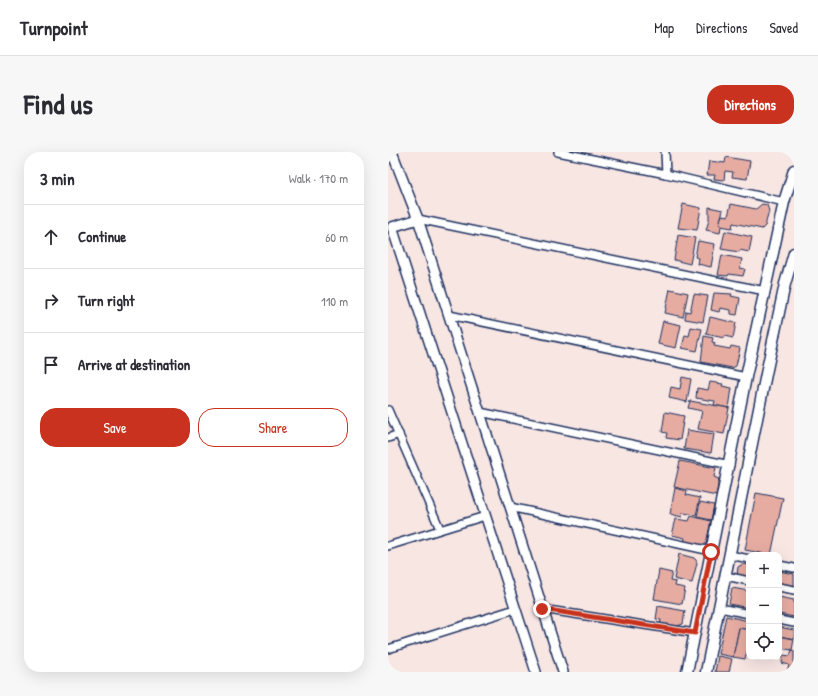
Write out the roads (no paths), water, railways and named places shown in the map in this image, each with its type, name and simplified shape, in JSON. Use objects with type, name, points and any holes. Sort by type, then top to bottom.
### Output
[{"type":"main road","points":[[687,672],[730,465],[746,377],[784,202],[794,170]]},
{"type":"main road","points":[[706,672],[784,291],[794,253]]},
{"type":"street","points":[[392,152],[418,219],[563,672]]},
{"type":"street","points":[[558,152],[666,174],[784,202]]},
{"type":"street","points":[[665,152],[666,174]]},
{"type":"street","points":[[536,672],[390,228],[418,219],[765,291]]},
{"type":"street","points":[[449,315],[746,377]]},
{"type":"street","points":[[388,410],[440,529]]},
{"type":"street","points":[[480,412],[730,465]]},
{"type":"street","points":[[388,438],[399,434]]},
{"type":"street","points":[[510,507],[711,552]]},
{"type":"street","points":[[388,546],[485,516]]},
{"type":"street","points":[[730,555],[746,558]]},
{"type":"street","points":[[782,566],[794,568]]},
{"type":"street","points":[[726,576],[746,580]]},
{"type":"street","points":[[782,588],[794,590]]},
{"type":"street","points":[[720,608],[746,613]]},
{"type":"street","points":[[388,649],[515,609]]},
{"type":"street","points":[[542,609],[695,633]]},
{"type":"street","points":[[782,621],[794,623]]}]
